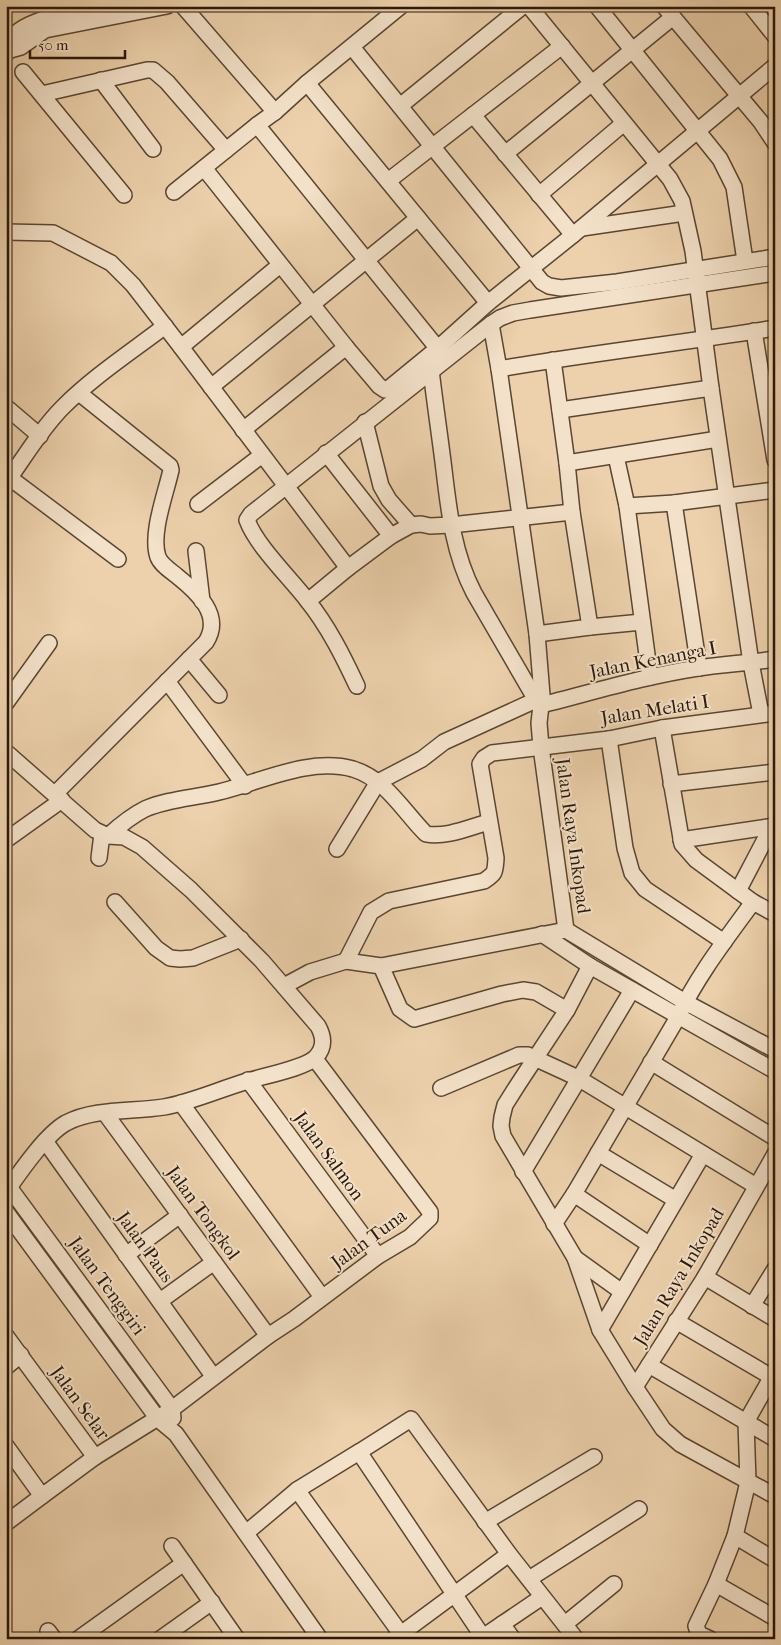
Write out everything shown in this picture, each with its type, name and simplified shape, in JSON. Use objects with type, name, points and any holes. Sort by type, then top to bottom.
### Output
[{"type":"street","points":[[8,51],[12,38],[24,28],[36,22],[56,16],[108,6]]},
{"type":"street","points":[[8,51],[21,47],[45,30],[93,19],[167,6]]},
{"type":"street","points":[[183,6],[275,112]]},
{"type":"street","points":[[174,192],[275,112],[307,83],[401,6]]},
{"type":"street","points":[[400,106],[523,6]]},
{"type":"street","points":[[529,6],[677,190],[684,213],[696,277],[751,663],[768,714]]},
{"type":"street","points":[[597,6],[720,159],[734,186],[745,261]]},
{"type":"street","points":[[751,6],[775,36]]},
{"type":"street","points":[[505,154],[633,49],[669,12],[761,122],[775,143]]},
{"type":"street","points":[[388,182],[562,46]]},
{"type":"street","points":[[352,47],[530,269],[542,282],[549,286],[561,288],[617,282],[775,273]]},
{"type":"street","points":[[357,686],[329,631],[308,601],[255,536],[247,520],[250,514],[431,370],[442,353],[488,303],[577,232],[775,66]]},
{"type":"street","points":[[42,94],[153,70],[167,82],[226,150]]},
{"type":"street","points":[[23,72],[124,195]]},
{"type":"street","points":[[101,80],[153,150]]},
{"type":"street","points":[[307,83],[488,303]]},
{"type":"street","points":[[473,115],[539,195],[577,232]]},
{"type":"street","points":[[539,195],[624,123]]},
{"type":"street","points":[[257,125],[442,353]]},
{"type":"street","points":[[204,168],[346,347],[379,386],[385,390],[500,318],[513,313],[696,277],[745,261],[775,257]]},
{"type":"street","points":[[577,232],[684,213]]},
{"type":"street","points":[[211,387],[418,218]]},
{"type":"street","points":[[6,232],[53,233],[111,263],[133,285],[165,326],[348,568]]},
{"type":"street","points":[[181,347],[280,265]]},
{"type":"street","name":"Jalan Raya Inkopad","points":[[491,324],[537,634],[542,694],[538,703],[541,747],[566,930]]},
{"type":"street","points":[[118,559],[8,481],[63,407],[165,326]]},
{"type":"street","points":[[499,369],[775,328]]},
{"type":"street","points":[[754,332],[775,460]]},
{"type":"street","points":[[242,430],[346,347]]},
{"type":"street","points":[[553,360],[572,512],[590,628]]},
{"type":"street","points":[[337,849],[378,782],[422,759],[444,742],[538,703],[467,580],[457,552],[451,525],[431,370]]},
{"type":"street","points":[[560,410],[711,388]]},
{"type":"street","points":[[6,840],[58,797],[206,642],[213,626],[211,616],[202,601],[190,587],[158,558],[158,528],[171,470],[170,466],[79,393]]},
{"type":"street","points":[[6,407],[40,436]]},
{"type":"street","points":[[365,422],[381,486],[388,500],[411,525]]},
{"type":"street","points":[[567,463],[718,439]]},
{"type":"street","points":[[326,453],[391,536]]},
{"type":"street","points":[[198,504],[262,455]]},
{"type":"street","points":[[616,456],[627,506],[650,677]]},
{"type":"street","points":[[627,506],[674,503],[775,490]]},
{"type":"street","points":[[674,503],[699,668]]},
{"type":"street","points":[[308,601],[391,536],[411,525],[451,525],[520,516],[572,512]]},
{"type":"street","points":[[196,551],[202,601]]},
{"type":"street","points":[[537,634],[642,622]]},
{"type":"street","points":[[6,703],[49,643]]},
{"type":"street","points":[[189,659],[219,695]]},
{"type":"street","name":"Jalan Kenanga I","points":[[538,703],[650,677],[699,668],[775,659]]},
{"type":"street","points":[[167,681],[245,786]]},
{"type":"street","name":"Jalan Melati I","points":[[541,747],[609,739],[662,728],[768,714]]},
{"type":"street","points":[[662,728],[682,844],[691,856],[753,902],[775,914]]},
{"type":"street","points":[[609,739],[625,848],[632,872],[645,889],[724,942]]},
{"type":"street","name":"Jalan Raya Inkopad","points":[[346,962],[371,912],[377,907],[389,901],[484,880],[494,875],[496,858],[480,764],[481,760],[492,753],[541,747]]},
{"type":"street","points":[[6,752],[83,820],[105,835],[124,837],[142,847],[191,890],[241,939],[284,986],[318,1026],[323,1036],[322,1045],[315,1059],[291,1069],[248,1080],[182,1103],[82,1117],[66,1123],[45,1141],[8,1190]]},
{"type":"street","points":[[99,858],[105,835],[135,815],[154,806],[245,786],[301,769],[326,767],[352,769],[372,777],[426,834],[450,833],[489,822]]},
{"type":"street","points":[[671,784],[775,772]]},
{"type":"street","points":[[681,840],[774,826]]},
{"type":"street","points":[[738,891],[774,826]]},
{"type":"street","points":[[115,902],[156,948],[170,958],[193,958],[241,939]]},
{"type":"street","points":[[554,1224],[626,1107],[685,1002],[753,902]]},
{"type":"street","name":"Jalan Raya Inkopad","points":[[284,986],[310,972],[346,962],[381,966],[566,930],[685,1002],[775,1050]]},
{"type":"street","points":[[542,934],[590,966],[775,1071]]},
{"type":"street","points":[[381,966],[400,1009],[414,1019],[502,994],[523,990],[536,992],[567,1010]]},
{"type":"street","points":[[590,966],[567,1010],[509,1099],[502,1118],[503,1136],[575,1258],[600,1330],[657,1421],[672,1438],[775,1496]]},
{"type":"street","points":[[523,1172],[632,990]]},
{"type":"street","points":[[442,1088],[519,1055],[528,1055],[578,1078],[756,1186]]},
{"type":"street","name":"Jalan Tuna","points":[[172,1409],[213,1376],[378,1256],[410,1236],[430,1218],[430,1212],[315,1059]]},
{"type":"street","points":[[651,1062],[775,1138]]},
{"type":"street","name":"Jalan Salmon","points":[[248,1080],[378,1256]]},
{"type":"street","points":[[182,1103],[322,1297]]},
{"type":"street","name":"Jalan Tongkol","points":[[106,1113],[268,1336]]},
{"type":"street","name":"Jalan Paus","points":[[45,1141],[213,1376]]},
{"type":"street","points":[[598,1153],[676,1200]]},
{"type":"street","points":[[600,1330],[703,1154]]},
{"type":"street","name":"Jalan Raya Inkopad","points":[[635,1388],[705,1277],[775,1154]]},
{"type":"street","name":"Jalan Tenggiri","points":[[8,1190],[172,1409]]},
{"type":"street","points":[[574,1194],[650,1245]]},
{"type":"street","name":"Jalan Tenggiri","points":[[6,1212],[158,1419],[176,1434]]},
{"type":"street","points":[[126,1255],[180,1216]]},
{"type":"street","points":[[575,1258],[622,1292]]},
{"type":"street","points":[[160,1302],[214,1262]]},
{"type":"street","points":[[752,1306],[775,1269]]},
{"type":"street","points":[[705,1277],[775,1319]]},
{"type":"street","points":[[676,1321],[774,1376],[746,1422],[748,1482],[735,1536],[716,1584],[696,1626],[699,1634],[710,1639]]},
{"type":"street","name":"Jalan Selar","points":[[6,1336],[95,1457],[172,1409]]},
{"type":"street","points":[[6,1367],[21,1355]]},
{"type":"street","points":[[648,1365],[775,1439]]},
{"type":"street","points":[[172,1409],[176,1434],[320,1639]]},
{"type":"street","points":[[246,1534],[297,1490],[411,1419],[485,1522],[576,1639]]},
{"type":"street","points":[[6,1446],[42,1496]]},
{"type":"street","points":[[359,1452],[482,1638],[542,1597]]},
{"type":"street","points":[[6,1523],[95,1457]]},
{"type":"street","points":[[485,1522],[594,1457]]},
{"type":"street","points":[[297,1490],[397,1636],[509,1554]]},
{"type":"street","points":[[529,1579],[639,1509]]},
{"type":"street","points":[[735,1536],[775,1560]]},
{"type":"street","points":[[172,1546],[237,1639]]},
{"type":"street","points":[[78,1639],[184,1563]]},
{"type":"street","points":[[565,1624],[614,1584]]},
{"type":"street","points":[[716,1584],[775,1618]]},
{"type":"street","points":[[160,1639],[212,1602]]},
{"type":"street","points":[[502,1624],[513,1639]]}]
